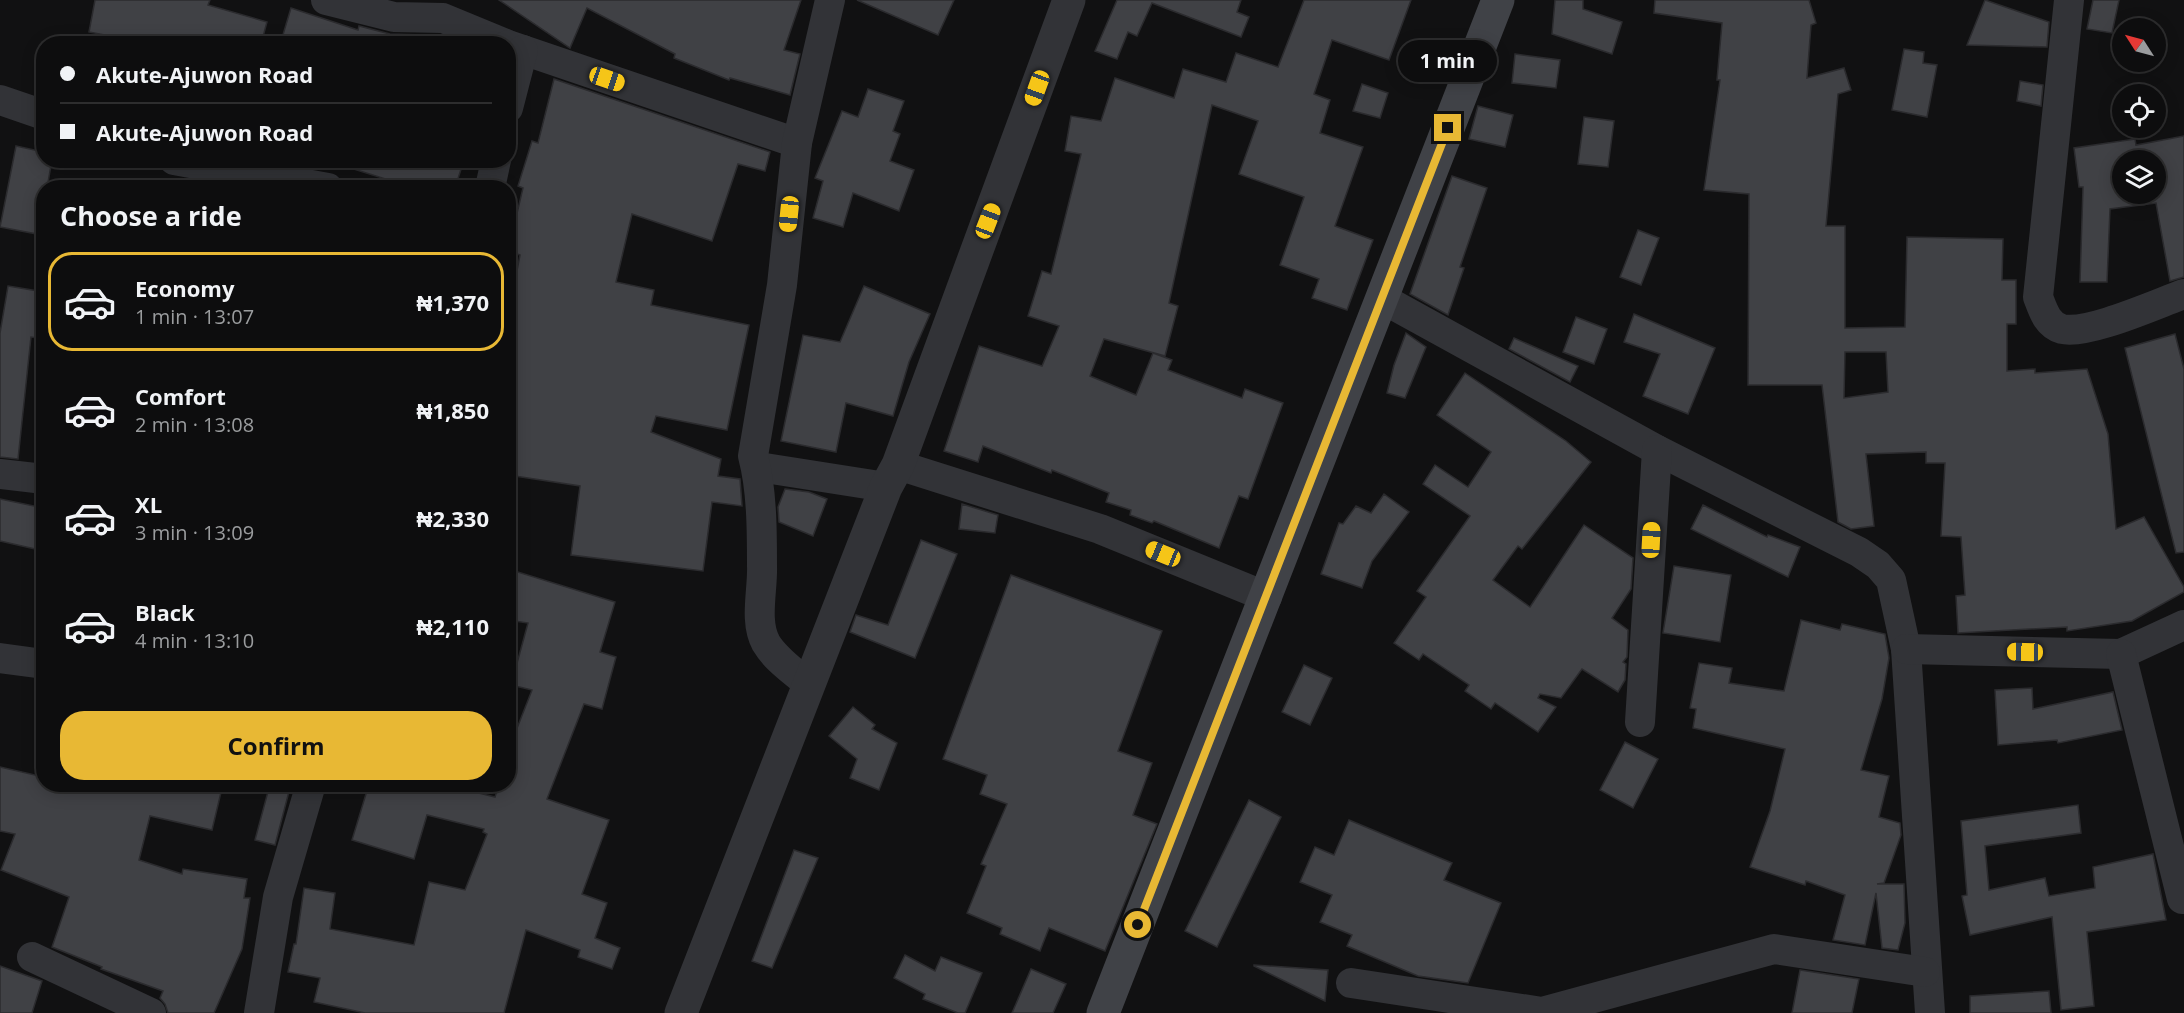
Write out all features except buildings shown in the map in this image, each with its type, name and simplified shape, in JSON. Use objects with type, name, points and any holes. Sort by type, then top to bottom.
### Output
[{"type":"main road","points":[[1103,1013],[1498,0]]},
{"type":"street","points":[[326,0],[394,17],[443,18],[487,36]]},
{"type":"street","points":[[809,684],[777,657],[767,644],[760,629],[762,566],[757,472],[753,456],[782,285],[797,143],[830,0]]},
{"type":"street","points":[[681,1013],[892,476],[1069,0]]},
{"type":"street","points":[[2069,0],[2038,297],[2045,317],[2061,329],[2082,330],[2184,294]]},
{"type":"street","points":[[516,47],[797,143]]},
{"type":"street","points":[[0,100],[36,112]]},
{"type":"street","points":[[218,168],[284,180]]},
{"type":"street","points":[[1381,298],[1657,450],[1859,552],[1878,565],[1892,580],[1906,649],[1925,972],[1930,1013]]},
{"type":"street","points":[[1640,722],[1657,450]]},
{"type":"street","points":[[757,472],[765,468],[892,476],[1100,529],[1267,597]]},
{"type":"street","points":[[0,474],[36,478]]},
{"type":"street","points":[[1906,649],[2121,654],[2184,625]]},
{"type":"street","points":[[2121,654],[2182,899]]},
{"type":"street","points":[[0,658],[36,663]]},
{"type":"street","points":[[259,1013],[278,897],[309,792]]},
{"type":"street","points":[[1351,982],[1542,1012],[1774,949],[1925,972]]},
{"type":"street","points":[[32,957],[151,1013]]},
{"type":"route","points":[[1138,925],[1448,128]]}]
